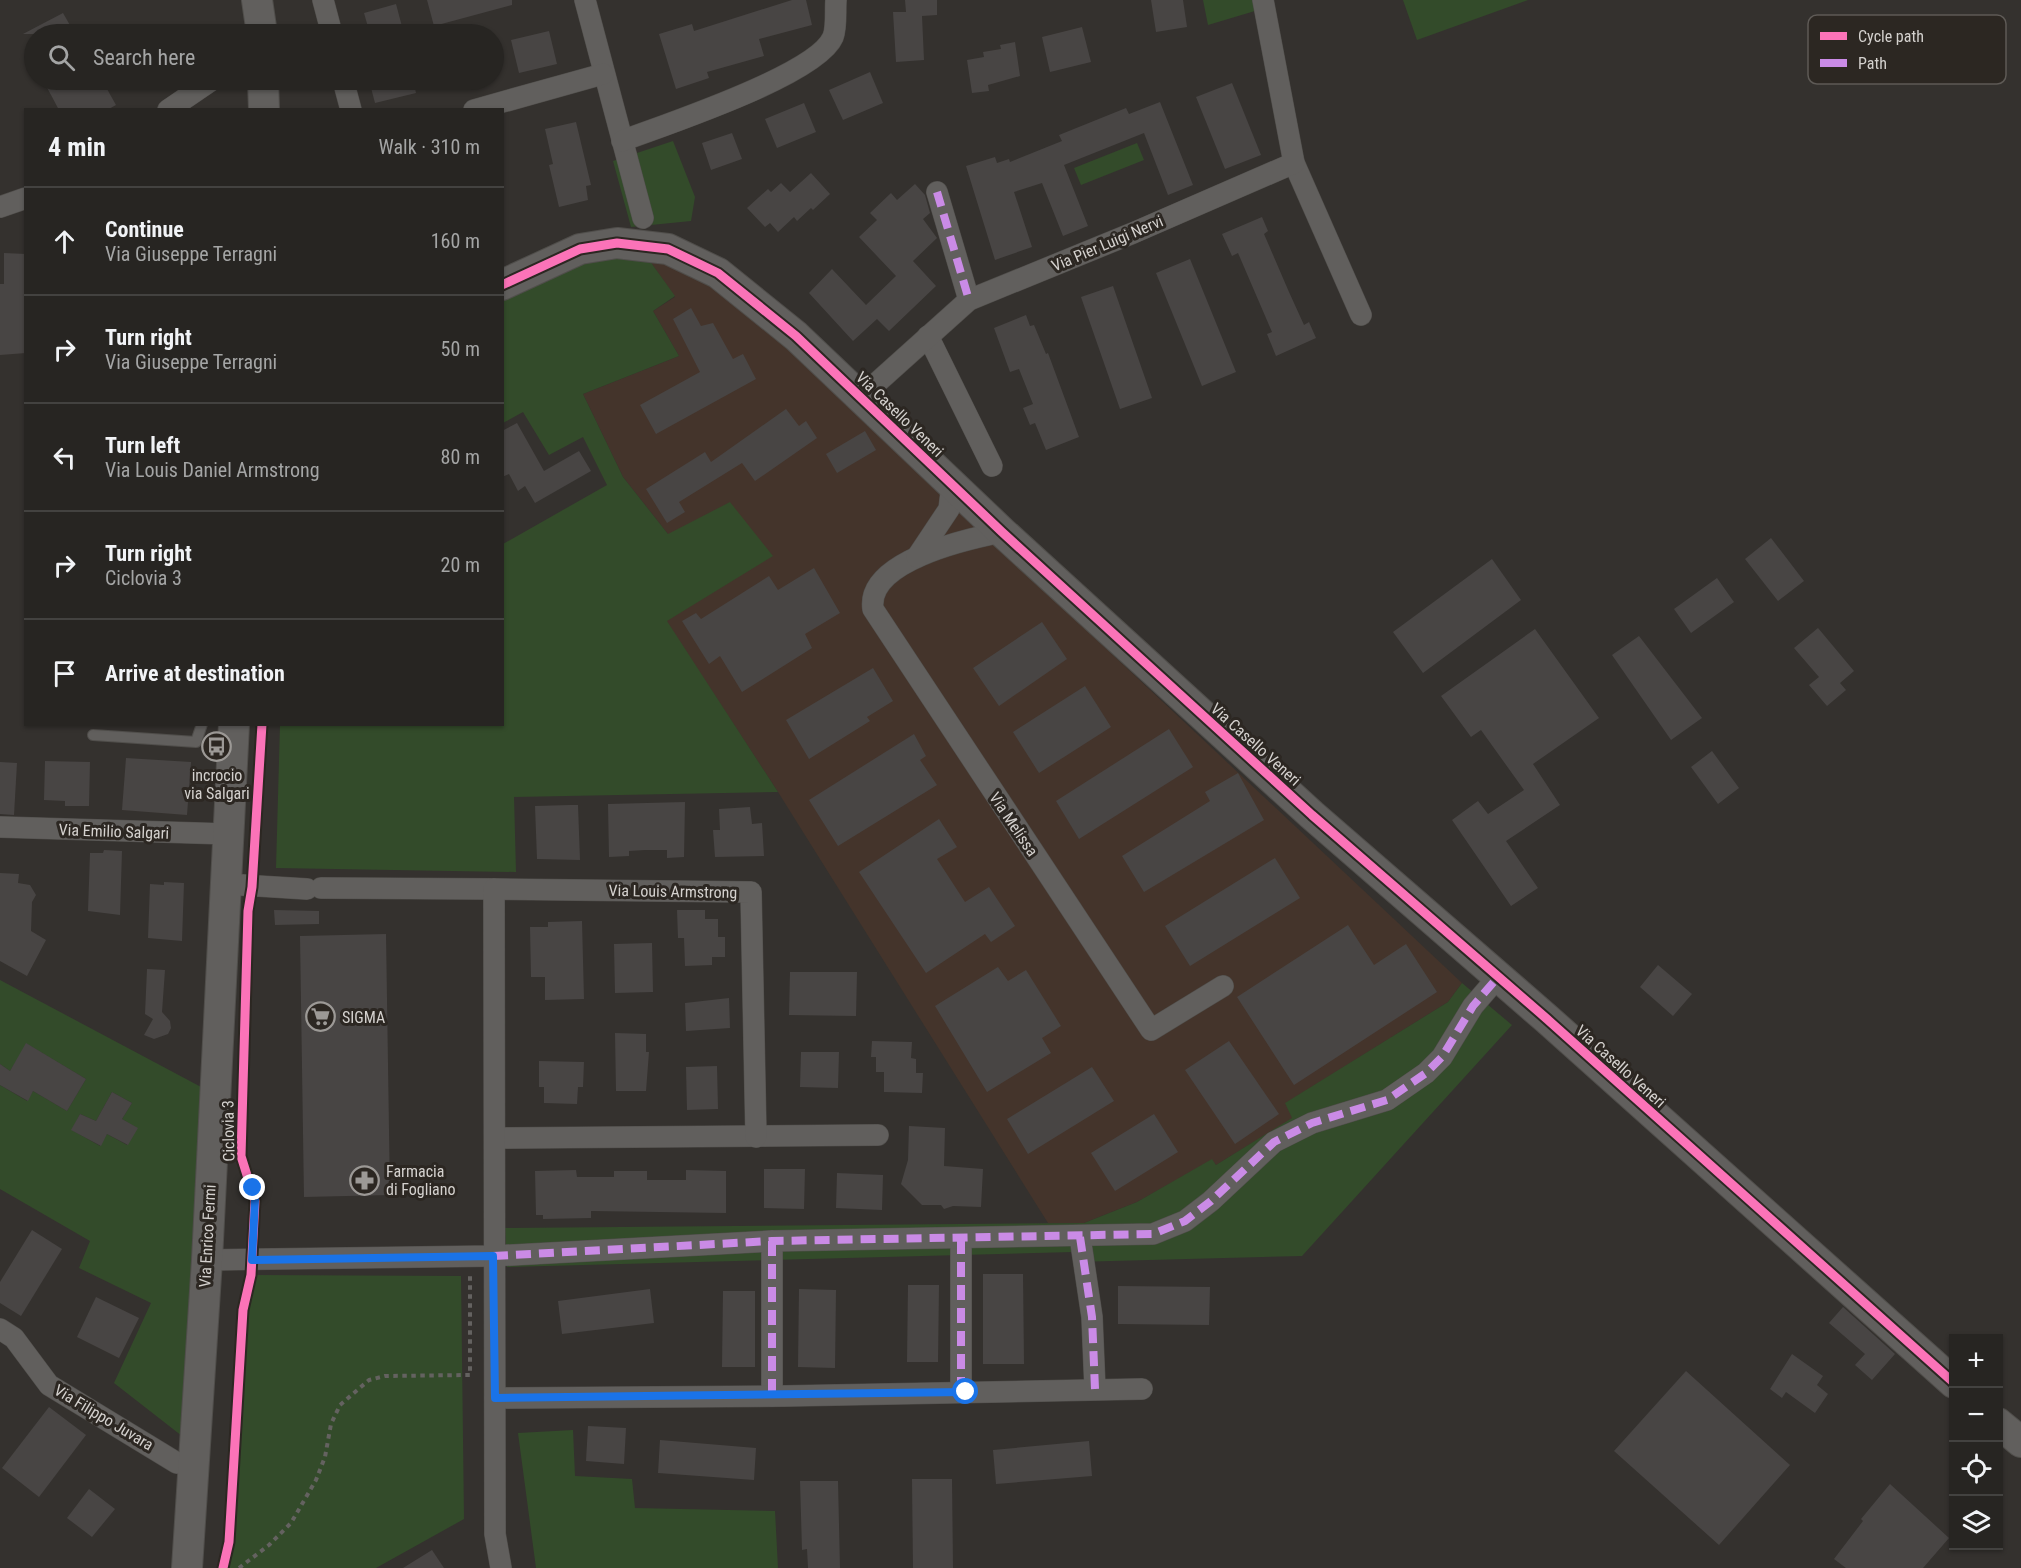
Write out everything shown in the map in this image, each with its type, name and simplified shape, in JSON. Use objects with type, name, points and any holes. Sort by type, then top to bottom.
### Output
[{"type":"street","points":[[323,0],[329,24]]},
{"type":"street","points":[[585,0],[643,218]]},
{"type":"street","points":[[622,141],[742,96],[801,67],[822,51],[834,36],[836,0]]},
{"type":"street","points":[[1263,0],[1294,163],[1361,315]]},
{"type":"street","points":[[262,1],[262,24]]},
{"type":"street","points":[[481,108],[603,74]]},
{"type":"street","points":[[171,108],[197,90]]},
{"type":"street","points":[[263,90],[264,108]]},
{"type":"street","points":[[346,90],[350,108]]},
{"type":"street","name":"Via Pier Luigi Nervi","points":[[861,397],[969,300],[1133,234],[1294,163]]},
{"type":"street","points":[[937,192],[969,300]]},
{"type":"street","points":[[0,207],[24,199]]},
{"type":"street","name":"Via Casello Veneri","points":[[504,284],[580,249],[617,243],[668,249],[718,273],[796,336],[1002,532],[1312,815],[1498,976],[1949,1379]]},
{"type":"street","points":[[928,336],[992,466]]},
{"type":"street","name":"Via Melissa","points":[[917,557],[949,509],[952,484]]},
{"type":"street","name":"Via Melissa","points":[[1002,532],[966,540],[917,557],[877,584],[871,597],[873,609],[1150,1030],[1223,986]]},
{"type":"street","name":"Via Enrico Fermi","points":[[188,1568],[207,1260],[234,726]]},
{"type":"street","name":"Via Emilio Salgari","points":[[0,827],[228,834]]},
{"type":"street","name":"Via Louis Armstrong","points":[[225,884],[314,888],[751,892],[756,1137]]},
{"type":"street","points":[[494,889],[495,1534],[501,1568]]},
{"type":"street","points":[[207,1260],[493,1256],[772,1241],[1153,1234],[1185,1221],[1235,1181],[1257,1155],[1274,1142],[1312,1124],[1387,1100],[1426,1073],[1442,1057],[1473,1006],[1498,976]]},
{"type":"street","points":[[495,1138],[878,1135]]},
{"type":"street","points":[[1080,1237],[1092,1317],[1095,1389]]},
{"type":"street","points":[[961,1239],[962,1392]]},
{"type":"street","points":[[772,1241],[772,1396]]},
{"type":"street","name":"Via Filippo Juvara","points":[[0,1329],[14,1338],[49,1384],[177,1462],[194,1464]]},
{"type":"street","points":[[495,1398],[772,1396],[1142,1389]]},
{"type":"street","points":[[2003,1426],[2021,1442]]},
{"type":"lane","points":[[93,735],[196,742],[201,726]]},
{"type":"path","points":[[239,1568],[269,1545],[291,1523],[316,1480],[325,1457],[331,1424],[340,1405],[369,1380],[385,1376],[470,1375],[470,1256]]},
{"type":"shaded area","points":[[647,257],[716,282],[1462,983],[1448,1002],[1286,1103],[1293,1118],[1216,1165],[1212,1160],[1137,1202],[1084,1223],[1048,1223],[778,792],[666,621],[772,555],[668,534],[623,477],[583,394],[679,356],[653,311],[675,297]]},
{"type":"green space","points":[[1203,0],[1263,0],[1265,8],[1208,25]]},
{"type":"green space","points":[[1403,0],[1528,0],[1417,40]]},
{"type":"green space","points":[[673,141],[695,197],[691,221],[631,227],[613,161]]},
{"type":"green space","points":[[1137,143],[1144,160],[1081,185],[1074,168]]},
{"type":"green space","points":[[582,257],[647,257],[675,296],[653,311],[679,356],[583,394],[623,477],[668,534],[730,502],[773,556],[667,621],[778,792],[514,797],[516,872],[276,868],[280,726],[504,726],[504,543],[607,485],[583,437],[549,455],[523,412],[504,422],[504,296]]},
{"type":"green space","points":[[0,980],[203,1088],[182,1436],[114,1383],[151,1303],[79,1268],[90,1241],[0,1189],[0,1085],[27,1101],[33,1091],[67,1111],[86,1079],[27,1044],[10,1071],[0,1064]],"holes":[[[112,1092],[132,1103],[122,1119],[137,1128],[127,1145],[107,1134],[100,1146],[72,1130],[80,1114],[96,1121]]]},
{"type":"green space","points":[[1462,983],[1512,1025],[1302,1256],[1074,1262],[1074,1252],[507,1267],[505,1228],[1084,1223],[1137,1202],[1212,1159],[1216,1165],[1292,1118],[1285,1103],[1448,1002]]},
{"type":"green space","points":[[251,1275],[461,1276],[464,1519],[376,1568],[222,1568],[229,1542],[243,1310]]},
{"type":"green space","points":[[573,1430],[575,1476],[632,1479],[635,1508],[775,1511],[778,1568],[536,1568],[518,1433]]},
{"type":"building","points":[[427,0],[512,0],[512,5],[441,24],[433,24]]},
{"type":"building","points":[[792,0],[806,0],[812,25],[759,39],[764,56],[707,72],[709,78],[676,89],[659,34],[692,24],[694,31]]},
{"type":"building","points":[[905,0],[937,0],[937,15],[922,16],[924,60],[896,62],[893,12],[906,12]]},
{"type":"building","points":[[1151,0],[1183,0],[1187,27],[1156,32]]},
{"type":"building","points":[[396,4],[401,24],[367,24],[364,13]]},
{"type":"building","points":[[63,13],[69,24],[42,24]]},
{"type":"building","points":[[1082,27],[1091,62],[1050,72],[1042,37]]},
{"type":"building","points":[[549,31],[557,64],[519,73],[511,40]]},
{"type":"building","points":[[1015,42],[1020,76],[988,85],[989,91],[972,93],[967,60],[984,57],[983,52],[1001,49],[1000,45]]},
{"type":"building","points":[[870,72],[883,103],[843,120],[829,90]]},
{"type":"building","points":[[1232,83],[1261,155],[1225,169],[1196,97]]},
{"type":"building","points":[[48,90],[108,90],[116,105],[111,108],[58,108]]},
{"type":"building","points":[[372,90],[415,90],[416,93],[375,103]]},
{"type":"building","points":[[1160,102],[1193,185],[1168,195],[1144,133],[1064,165],[1088,226],[1063,236],[1042,183],[1014,192],[1032,247],[995,260],[966,166],[995,157],[997,163],[1009,159],[1010,162],[1062,141],[1059,135],[1126,108],[1129,114]]},
{"type":"building","points":[[804,103],[816,132],[777,148],[765,119]]},
{"type":"building","points":[[576,122],[591,185],[586,186],[588,200],[559,207],[549,165],[553,164],[545,129]]},
{"type":"building","points":[[732,133],[742,159],[711,170],[702,143]]},
{"type":"building","points":[[811,173],[830,194],[813,210],[811,208],[797,221],[794,217],[778,232],[770,223],[765,227],[747,208],[768,189],[771,192],[781,183],[790,192]]},
{"type":"building","points":[[915,184],[925,195],[930,213],[923,219],[937,238],[913,261],[936,286],[889,331],[877,319],[853,341],[809,293],[832,269],[866,305],[896,276],[859,237],[877,220],[870,213],[891,193],[897,200]]},
{"type":"building","points":[[1262,217],[1268,231],[1264,234],[1289,292],[1304,325],[1309,322],[1316,338],[1276,356],[1267,334],[1272,332],[1238,253],[1232,256],[1222,234]]},
{"type":"building","points":[[4,253],[24,254],[24,353],[0,355],[0,284],[4,284]]},
{"type":"building","points":[[1190,259],[1236,372],[1202,386],[1156,273]]},
{"type":"building","points":[[1113,286],[1152,398],[1120,409],[1081,297]]},
{"type":"building","points":[[691,308],[701,326],[713,323],[733,359],[743,354],[756,379],[656,434],[640,405],[700,372],[673,319]]},
{"type":"building","points":[[1026,315],[1030,326],[1034,325],[1046,354],[1048,353],[1079,437],[1046,450],[1035,423],[1030,425],[1023,408],[1033,404],[1019,369],[1010,372],[994,328]]},
{"type":"building","points":[[786,409],[799,426],[806,421],[817,438],[755,481],[742,463],[679,502],[685,512],[667,523],[646,489],[705,452],[711,462]]},
{"type":"building","points":[[517,423],[544,471],[579,451],[591,471],[535,503],[525,486],[518,491],[509,474],[504,476],[504,430]]},
{"type":"building","points":[[865,431],[876,450],[837,473],[826,454]]},
{"type":"building","points":[[1771,538],[1804,581],[1778,601],[1745,559]]},
{"type":"building","points":[[1492,559],[1521,600],[1423,673],[1393,632]]},
{"type":"building","points":[[814,568],[840,613],[805,634],[812,648],[742,692],[720,656],[709,664],[682,621],[696,613],[701,619],[769,576],[778,590]]},
{"type":"building","points":[[1717,578],[1734,602],[1691,633],[1674,609]]},
{"type":"building","points":[[1042,622],[1067,659],[999,706],[973,668]]},
{"type":"building","points":[[1818,628],[1854,671],[1840,683],[1846,690],[1827,706],[1809,685],[1819,677],[1794,648]]},
{"type":"building","points":[[1535,629],[1599,718],[1533,764],[1560,805],[1506,841],[1538,888],[1511,906],[1452,820],[1478,801],[1488,814],[1524,790],[1481,730],[1471,737],[1441,696]]},
{"type":"building","points":[[1639,636],[1702,718],[1671,740],[1612,655]]},
{"type":"building","points":[[873,668],[893,701],[867,717],[870,721],[809,759],[786,720]]},
{"type":"building","points":[[1085,686],[1111,727],[1039,773],[1013,732]]},
{"type":"building","points":[[1169,729],[1193,767],[1079,839],[1056,801]]},
{"type":"building","points":[[914,734],[926,756],[920,760],[937,785],[838,846],[809,800]]},
{"type":"building","points":[[1712,751],[1739,788],[1718,804],[1691,767]]},
{"type":"building","points":[[126,758],[191,762],[187,815],[122,810]]},
{"type":"building","points":[[45,761],[90,762],[89,806],[65,806],[65,801],[44,800]]},
{"type":"building","points":[[0,762],[17,763],[14,815],[0,814]]},
{"type":"building","points":[[1238,773],[1264,820],[1144,892],[1122,856],[1210,801],[1205,792]]},
{"type":"building","points":[[685,802],[684,857],[667,858],[667,850],[645,850],[629,851],[629,856],[609,857],[608,804]]},
{"type":"building","points":[[578,805],[580,860],[537,859],[535,806]]},
{"type":"building","points":[[750,807],[752,824],[762,823],[764,856],[715,857],[713,830],[720,830],[719,809]]},
{"type":"building","points":[[939,819],[957,847],[937,859],[965,902],[989,887],[1015,926],[991,942],[985,934],[926,973],[859,872]]},
{"type":"building","points":[[104,850],[122,851],[120,915],[88,911],[90,853],[103,853]]},
{"type":"building","points":[[1275,858],[1300,898],[1190,966],[1165,926]]},
{"type":"building","points":[[0,873],[19,874],[18,883],[30,885],[36,895],[32,902],[31,931],[46,940],[27,976],[0,961]]},
{"type":"building","points":[[164,882],[184,883],[182,941],[148,938],[150,884],[164,885]]},
{"type":"building","points":[[274,910],[319,911],[319,924],[275,925]]},
{"type":"building","points":[[677,910],[705,910],[705,919],[718,919],[718,937],[725,937],[725,957],[712,957],[712,965],[685,966],[684,938],[678,938]]},
{"type":"building","points":[[582,921],[584,999],[545,1000],[545,977],[531,977],[530,927],[548,927],[548,922]]},
{"type":"building","points":[[1348,925],[1374,965],[1406,944],[1437,992],[1294,1085],[1237,997]]},
{"type":"building","points":[[386,934],[390,1195],[304,1197],[300,936]]},
{"type":"building","points":[[652,943],[653,992],[615,993],[614,944]]},
{"type":"building","points":[[1658,965],[1692,994],[1673,1016],[1640,987]]},
{"type":"building","points":[[998,967],[1008,981],[1026,970],[1061,1026],[1042,1038],[1051,1053],[987,1092],[935,1006]]},
{"type":"building","points":[[147,969],[165,970],[162,1012],[170,1021],[171,1028],[168,1034],[154,1039],[144,1035],[153,1019],[145,1014]]},
{"type":"building","points":[[790,972],[857,972],[856,1016],[789,1015]]},
{"type":"building","points":[[729,998],[730,1028],[686,1031],[685,1003]]},
{"type":"building","points":[[615,1033],[646,1034],[646,1052],[649,1052],[646,1091],[616,1091]]},
{"type":"building","points":[[872,1041],[912,1042],[911,1058],[916,1059],[916,1073],[923,1073],[922,1093],[884,1092],[884,1072],[876,1072],[876,1057],[871,1057]]},
{"type":"building","points":[[1229,1041],[1279,1114],[1235,1144],[1185,1070]]},
{"type":"building","points":[[26,1043],[86,1079],[67,1111],[33,1091],[28,1101],[0,1085],[0,1064],[10,1071]]},
{"type":"building","points":[[801,1052],[839,1052],[838,1088],[800,1087]]},
{"type":"building","points":[[539,1061],[584,1062],[583,1087],[578,1087],[577,1104],[544,1103],[544,1087],[539,1087]]},
{"type":"building","points":[[717,1066],[718,1109],[687,1110],[686,1067]]},
{"type":"building","points":[[1092,1067],[1114,1101],[1028,1154],[1007,1119]]},
{"type":"building","points":[[112,1092],[132,1103],[122,1119],[138,1128],[128,1145],[107,1134],[101,1146],[71,1130],[80,1114],[96,1121]]},
{"type":"building","points":[[1154,1114],[1178,1152],[1115,1191],[1091,1153]]},
{"type":"building","points":[[909,1126],[945,1128],[944,1166],[983,1169],[981,1207],[953,1206],[944,1209],[941,1205],[922,1205],[901,1184],[908,1160]]},
{"type":"building","points":[[764,1169],[805,1169],[804,1209],[764,1208]]},
{"type":"building","points":[[576,1170],[577,1177],[614,1177],[614,1171],[647,1171],[647,1180],[686,1180],[686,1170],[726,1171],[726,1213],[591,1211],[591,1218],[543,1219],[543,1215],[536,1215],[535,1171]]},
{"type":"building","points":[[837,1173],[883,1175],[882,1210],[836,1208]]},
{"type":"building","points":[[32,1230],[62,1249],[21,1316],[0,1303],[0,1282]]},
{"type":"building","points":[[983,1274],[1023,1274],[1024,1364],[983,1364]]},
{"type":"building","points":[[908,1285],[939,1285],[938,1362],[907,1362]]},
{"type":"building","points":[[1118,1286],[1210,1287],[1209,1325],[1118,1324]]},
{"type":"building","points":[[650,1289],[654,1323],[562,1334],[558,1301]]},
{"type":"building","points":[[799,1289],[836,1290],[835,1368],[798,1367]]},
{"type":"building","points":[[723,1291],[755,1291],[755,1367],[722,1367]]},
{"type":"building","points":[[96,1297],[139,1318],[119,1358],[77,1337]]},
{"type":"building","points":[[1843,1307],[1895,1354],[1872,1380],[1855,1365],[1865,1354],[1829,1323]]},
{"type":"building","points":[[1792,1354],[1823,1376],[1817,1385],[1828,1394],[1815,1413],[1786,1392],[1782,1398],[1770,1389]]},
{"type":"building","points":[[1686,1371],[1790,1465],[1719,1545],[1614,1451]]},
{"type":"building","points":[[49,1407],[86,1435],[39,1497],[2,1468]]},
{"type":"building","points":[[588,1426],[626,1428],[624,1464],[586,1461]]},
{"type":"building","points":[[660,1440],[756,1448],[754,1480],[658,1473]]},
{"type":"building","points":[[1089,1441],[1092,1476],[996,1484],[993,1450]]},
{"type":"building","points":[[912,1479],[952,1479],[953,1568],[913,1568]]},
{"type":"building","points":[[800,1481],[838,1481],[840,1568],[808,1568],[807,1549],[802,1550]]},
{"type":"building","points":[[1890,1484],[1949,1538],[1923,1568],[1846,1568],[1834,1559],[1863,1521],[1861,1519]]},
{"type":"building","points":[[89,1489],[115,1509],[92,1537],[67,1518]]},
{"type":"building","points":[[432,1550],[444,1568],[403,1568]]},
{"type":"marked path","points":[[937,192],[969,300]]},
{"type":"marked path","points":[[493,1256],[772,1241],[1153,1234],[1185,1221],[1211,1201],[1274,1142],[1312,1123],[1387,1100],[1426,1073],[1442,1057],[1473,1006],[1498,977]]},
{"type":"marked path","points":[[1080,1237],[1092,1317],[1095,1389]]},
{"type":"marked path","points":[[961,1239],[961,1392]]},
{"type":"marked path","points":[[772,1241],[772,1396]]},
{"type":"cycle path","points":[[504,284],[580,249],[617,243],[668,249],[718,273],[796,336],[1002,532],[1312,815],[1547,1019],[1949,1379]]},
{"type":"cycle path","name":"Ciclovia 3","points":[[223,1568],[229,1542],[243,1310],[251,1275],[255,1201],[241,1156],[248,911],[252,887],[262,726]]},
{"type":"place","name":"incrocio via Salgari","points":[[217,747]]},
{"type":"place","name":"SIGMA","points":[[321,1017]]},
{"type":"place","name":"Farmacia di Fogliano","points":[[365,1180]]},
{"type":"route","points":[[253,1188],[255,1200],[252,1260],[493,1256],[495,1398],[966,1392]]}]
